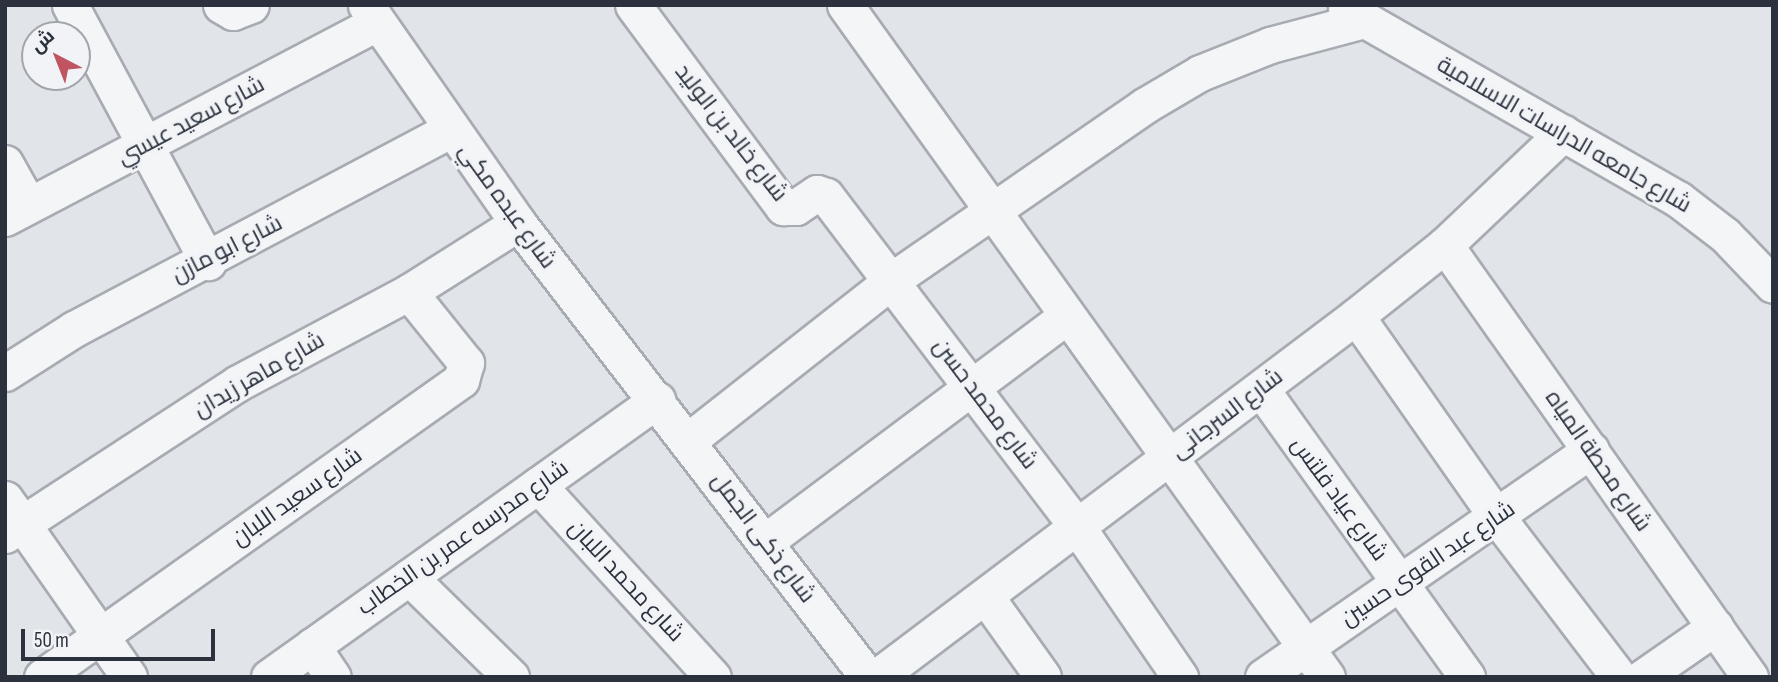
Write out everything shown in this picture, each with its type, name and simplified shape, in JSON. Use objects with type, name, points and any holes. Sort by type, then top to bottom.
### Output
[{"type":"street","points":[[70,5],[208,262]]},
{"type":"street","points":[[221,5],[233,12],[251,5]]},
{"type":"street","name":"شارع خالد بن الوليد","points":[[633,5],[783,206],[796,207],[817,193],[826,196],[892,280]]},
{"type":"street","points":[[845,5],[1327,677]]},
{"type":"street","points":[[689,440],[892,280],[991,210],[1200,73],[1352,12]]},
{"type":"street","name":"شارع جامعه الدراسات الاسلامية","points":[[1352,12],[1678,199],[1725,235],[1773,285]]},
{"type":"street","name":"شارع سعيد عيسي","points":[[16,211],[145,145],[371,14]]},
{"type":"street","name":"شارع عبده مكي","points":[[371,14],[518,223],[657,400]]},
{"type":"street","name":"شارع ابو مازن","points":[[5,373],[74,329],[208,262],[451,129]]},
{"type":"street","name":"شارع السرجانى","points":[[877,677],[1356,316],[1445,245],[1563,133]]},
{"type":"street","points":[[5,163],[16,211]]},
{"type":"street","name":"شارع ماهر زيدان","points":[[11,519],[238,383],[409,292],[518,223]]},
{"type":"street","name":"شارع محطة المياه","points":[[1445,245],[1751,677]]},
{"type":"street","name":"شارع محمد حسن","points":[[892,280],[1078,528],[1181,677]]},
{"type":"street","name":"شارع سعيد اللبان","points":[[42,677],[461,380],[466,363],[409,292]]},
{"type":"street","points":[[766,541],[1068,316]]},
{"type":"street","points":[[1356,316],[1497,517],[1619,677]]},
{"type":"street","name":"شارع عياد فلتس","points":[[1261,389],[1467,677]]},
{"type":"street","name":"شارع ذكى الجمل","points":[[657,400],[868,677]]},
{"type":"street","name":"شارع مدرسه عمر بن الخطاب","points":[[269,677],[657,400]]},
{"type":"street","name":"شارع عبد القوى حسين","points":[[1263,677],[1591,450]]},
{"type":"street","name":"شارع محمد اللبان","points":[[538,485],[713,677]]},
{"type":"street","points":[[11,519],[129,677]]},
{"type":"street","points":[[409,577],[512,677]]},
{"type":"street","points":[[986,597],[1043,677]]},
{"type":"street","points":[[1643,677],[1715,626]]},
{"type":"street","points":[[312,646],[333,677]]}]
